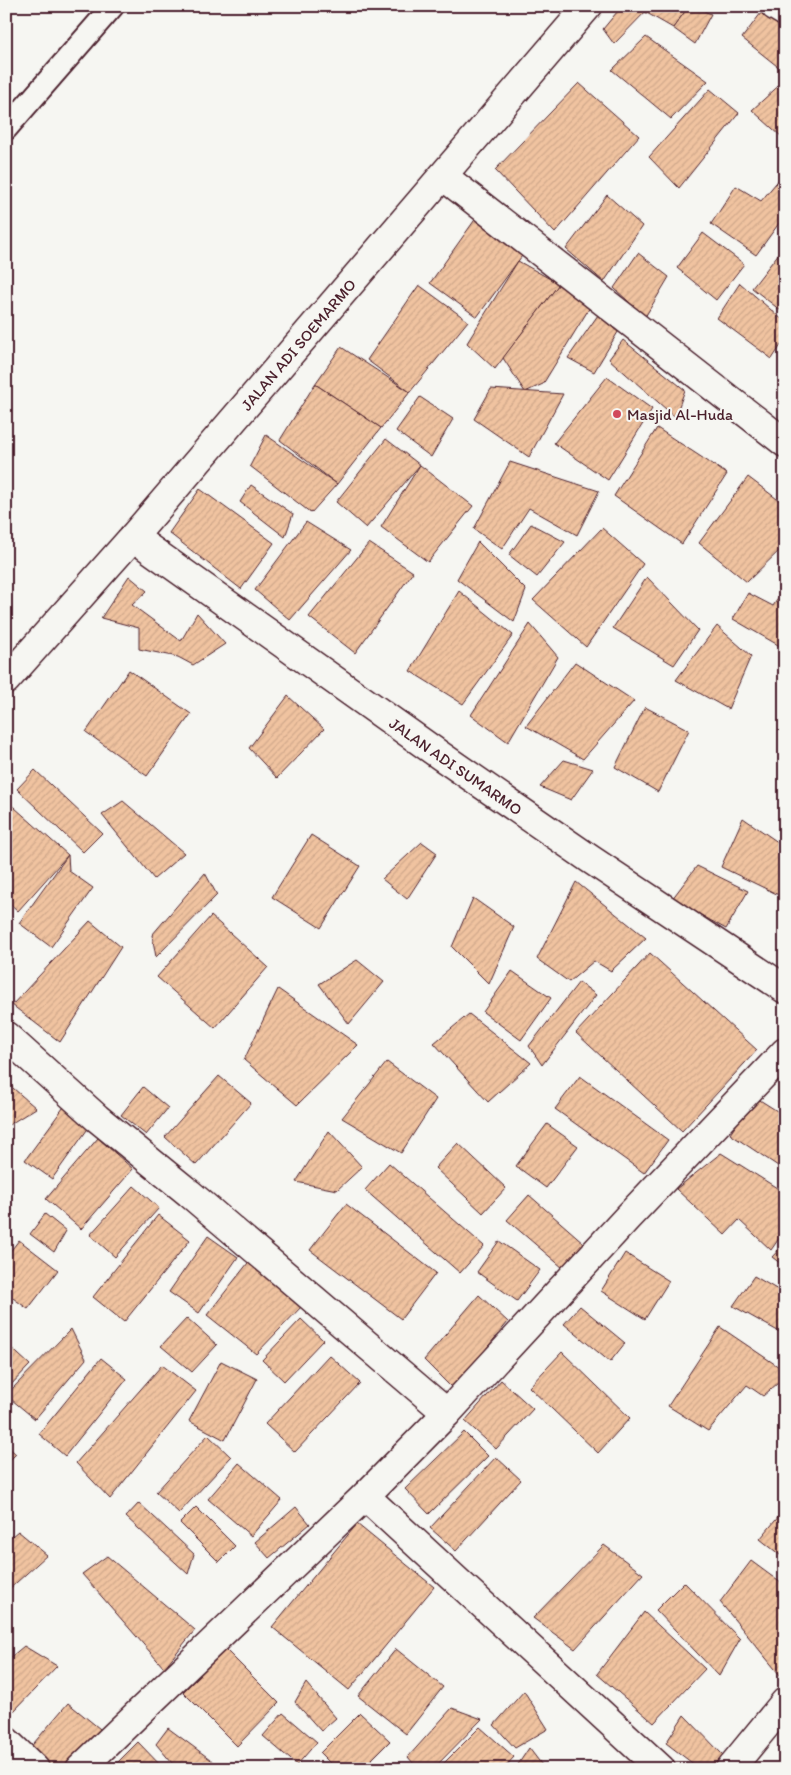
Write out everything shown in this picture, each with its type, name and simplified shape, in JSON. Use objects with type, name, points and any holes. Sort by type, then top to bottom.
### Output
[{"type":"main road","name":"JALAN ADI SOEMARMO","points":[[6,680],[133,537],[588,6]]},
{"type":"main road","points":[[775,6],[785,12]]},
{"type":"main road","points":[[443,176],[785,444]]},
{"type":"main road","name":"JALAN ADI SUMARMO","points":[[133,537],[441,756],[590,859],[785,989]]},
{"type":"main road","points":[[6,1036],[97,1118],[189,1193],[447,1413]]},
{"type":"main road","points":[[80,1769],[365,1496],[447,1413],[627,1218],[785,1052]]},
{"type":"main road","points":[[365,1496],[661,1769]]},
{"type":"main road","points":[[730,1769],[785,1702]]},
{"type":"main road","points":[[6,1740],[35,1769]]},
{"type":"lane","points":[[6,129],[112,6]]},
{"type":"building","points":[[622,6],[651,6],[614,44],[603,29]]},
{"type":"building","points":[[651,6],[689,6],[673,28],[645,12]]},
{"type":"building","points":[[689,6],[711,14],[695,44],[673,28]]},
{"type":"building","points":[[761,13],[785,30],[785,68],[782,70],[742,38]]},
{"type":"building","points":[[646,37],[708,81],[671,119],[612,70]]},
{"type":"building","points":[[785,80],[785,134],[782,137],[752,110]]},
{"type":"building","points":[[579,83],[639,136],[555,233],[495,170]]},
{"type":"building","points":[[710,89],[739,113],[679,188],[649,157]]},
{"type":"building","points":[[781,177],[785,180],[785,215],[756,255],[711,224],[736,186],[761,201]]},
{"type":"building","points":[[607,195],[642,226],[604,282],[566,249]]},
{"type":"building","points":[[479,214],[527,249],[477,317],[430,283]]},
{"type":"building","points":[[703,233],[744,264],[716,300],[677,268]]},
{"type":"building","points":[[783,248],[785,249],[785,314],[752,288]]},
{"type":"building","points":[[638,253],[669,277],[645,317],[614,288]]},
{"type":"building","points":[[518,261],[559,284],[495,369],[467,343]]},
{"type":"building","points":[[740,283],[785,322],[785,339],[772,359],[717,318]]},
{"type":"building","points":[[559,284],[590,307],[543,384],[525,392],[503,358]]},
{"type":"building","points":[[419,285],[468,321],[410,392],[367,360]]},
{"type":"building","points":[[598,315],[618,332],[594,372],[568,358]]},
{"type":"building","points":[[623,340],[685,390],[675,417],[609,359]]},
{"type":"building","points":[[341,347],[410,392],[381,428],[315,384]]},
{"type":"building","points":[[607,377],[652,409],[608,480],[554,443]]},
{"type":"building","points":[[315,384],[381,428],[337,484],[280,440]]},
{"type":"building","points":[[491,389],[563,394],[529,457],[474,419]]},
{"type":"building","points":[[420,397],[453,419],[431,457],[396,431]]},
{"type":"building","points":[[657,428],[727,474],[682,544],[614,496]]},
{"type":"building","points":[[266,435],[337,484],[311,513],[250,466]]},
{"type":"building","points":[[386,439],[420,465],[366,528],[336,502]]},
{"type":"building","points":[[510,462],[599,491],[577,535],[529,508],[502,549],[474,529]]},
{"type":"building","points":[[420,465],[473,506],[428,562],[381,527]]},
{"type":"building","points":[[748,477],[785,505],[785,545],[747,582],[699,543]]},
{"type":"building","points":[[251,485],[293,514],[285,537],[240,502]]},
{"type":"building","points":[[200,489],[274,543],[241,589],[169,533]]},
{"type":"building","points":[[306,522],[351,550],[290,620],[255,590]]},
{"type":"building","points":[[531,524],[565,542],[537,577],[509,555]]},
{"type":"building","points":[[602,528],[643,564],[586,647],[533,600]]},
{"type":"building","points":[[478,542],[526,590],[514,622],[457,579]]},
{"type":"building","points":[[369,543],[413,572],[355,653],[309,617]]},
{"type":"building","points":[[129,576],[147,591],[132,605],[181,641],[197,613],[225,644],[193,665],[178,657],[139,649],[139,628],[101,618]]},
{"type":"building","points":[[647,577],[698,630],[674,665],[613,628]]},
{"type":"building","points":[[785,588],[785,649],[733,619],[748,593],[773,606]]},
{"type":"building","points":[[459,591],[513,635],[463,704],[410,671]]},
{"type":"building","points":[[530,624],[558,657],[508,742],[471,715]]},
{"type":"building","points":[[717,626],[751,656],[728,709],[676,680]]},
{"type":"building","points":[[575,662],[634,701],[583,759],[526,726]]},
{"type":"building","points":[[129,670],[191,714],[147,776],[86,732]]},
{"type":"building","points":[[288,696],[324,729],[277,778],[249,748]]},
{"type":"building","points":[[645,707],[689,730],[658,792],[615,767]]},
{"type":"building","points":[[564,760],[593,769],[571,800],[540,787]]},
{"type":"building","points":[[35,770],[102,833],[83,852],[17,789]]},
{"type":"building","points":[[6,800],[68,855],[18,911],[6,900]]},
{"type":"building","points":[[123,801],[184,853],[154,879],[102,815]]},
{"type":"building","points":[[743,818],[782,845],[785,841],[785,898],[721,867]]},
{"type":"building","points":[[311,835],[360,866],[321,928],[272,897]]},
{"type":"building","points":[[422,842],[437,853],[407,899],[382,879]]},
{"type":"building","points":[[68,855],[69,871],[93,888],[51,947],[19,923]]},
{"type":"building","points":[[697,866],[748,891],[726,929],[672,899]]},
{"type":"building","points":[[205,873],[217,895],[156,957],[152,935]]},
{"type":"building","points":[[576,882],[646,938],[611,971],[594,961],[569,982],[537,959]]},
{"type":"building","points":[[473,898],[514,927],[489,984],[452,947]]},
{"type":"building","points":[[211,916],[268,967],[215,1028],[157,977]]},
{"type":"building","points":[[90,921],[121,947],[60,1042],[12,1005]]},
{"type":"building","points":[[650,953],[757,1050],[682,1131],[576,1033]]},
{"type":"building","points":[[357,960],[384,982],[349,1024],[319,984]]},
{"type":"building","points":[[512,971],[551,998],[521,1040],[483,1012]]},
{"type":"building","points":[[579,982],[596,995],[542,1065],[529,1046]]},
{"type":"building","points":[[278,989],[358,1045],[297,1105],[244,1060]]},
{"type":"building","points":[[469,1014],[531,1063],[488,1102],[434,1043]]},
{"type":"building","points":[[387,1062],[436,1099],[401,1153],[342,1118]]},
{"type":"building","points":[[219,1076],[251,1103],[196,1165],[165,1137]]},
{"type":"building","points":[[580,1076],[668,1140],[644,1173],[555,1109]]},
{"type":"building","points":[[6,1082],[36,1108],[7,1126],[6,1126]]},
{"type":"building","points":[[143,1087],[168,1108],[146,1135],[121,1115]]},
{"type":"building","points":[[755,1097],[785,1116],[784,1170],[730,1134]]},
{"type":"building","points":[[66,1104],[92,1123],[52,1179],[25,1160]]},
{"type":"building","points":[[547,1124],[578,1146],[546,1188],[516,1166]]},
{"type":"building","points":[[329,1131],[362,1167],[337,1190],[296,1182]]},
{"type":"building","points":[[98,1138],[133,1169],[81,1229],[46,1199]]},
{"type":"building","points":[[458,1143],[506,1188],[483,1213],[435,1168]]},
{"type":"building","points":[[721,1153],[785,1193],[785,1230],[771,1250],[739,1220],[725,1235],[676,1189]]},
{"type":"building","points":[[389,1163],[484,1246],[460,1273],[365,1190]]},
{"type":"building","points":[[134,1186],[159,1208],[115,1257],[90,1235]]},
{"type":"building","points":[[529,1195],[584,1243],[563,1268],[507,1220]]},
{"type":"building","points":[[346,1204],[436,1273],[401,1319],[310,1250]]},
{"type":"building","points":[[45,1214],[66,1231],[54,1252],[30,1234]]},
{"type":"building","points":[[158,1215],[190,1240],[124,1322],[93,1297]]},
{"type":"building","points":[[208,1236],[238,1257],[199,1313],[169,1292]]},
{"type":"building","points":[[19,1240],[58,1270],[28,1309],[6,1293],[6,1257]]},
{"type":"building","points":[[499,1241],[540,1270],[517,1301],[477,1272]]},
{"type":"building","points":[[785,1243],[785,1267],[772,1257]]},
{"type":"building","points":[[625,1253],[669,1281],[645,1319],[601,1291]]},
{"type":"building","points":[[248,1263],[303,1305],[256,1354],[207,1315]]},
{"type":"building","points":[[754,1276],[785,1294],[785,1335],[733,1306]]},
{"type":"building","points":[[479,1295],[508,1322],[453,1389],[424,1360]]},
{"type":"building","points":[[580,1306],[625,1343],[610,1362],[564,1324]]},
{"type":"building","points":[[187,1318],[217,1345],[192,1372],[161,1346]]},
{"type":"building","points":[[301,1319],[323,1340],[284,1381],[262,1360]]},
{"type":"building","points":[[720,1327],[785,1371],[785,1377],[763,1396],[747,1385],[708,1431],[668,1406]]},
{"type":"building","points":[[71,1329],[86,1359],[35,1419],[6,1395]]},
{"type":"building","points":[[6,1343],[30,1365],[6,1390]]},
{"type":"building","points":[[562,1352],[630,1418],[598,1453],[529,1387]]},
{"type":"building","points":[[329,1355],[360,1383],[295,1452],[265,1424]]},
{"type":"building","points":[[101,1358],[127,1379],[65,1456],[39,1434]]},
{"type":"building","points":[[221,1361],[257,1379],[225,1440],[189,1421]]},
{"type":"building","points":[[162,1365],[196,1391],[110,1499],[76,1463]]},
{"type":"building","points":[[501,1380],[533,1409],[496,1449],[465,1421]]},
{"type":"building","points":[[464,1432],[488,1456],[429,1514],[405,1489]]},
{"type":"building","points":[[208,1435],[231,1457],[179,1513],[156,1492]]},
{"type":"building","points":[[6,1445],[16,1454],[6,1464]]},
{"type":"building","points":[[496,1457],[521,1480],[456,1551],[430,1528]]},
{"type":"building","points":[[239,1463],[282,1500],[251,1536],[208,1499]]},
{"type":"building","points":[[139,1503],[194,1554],[188,1574],[126,1517]]},
{"type":"building","points":[[196,1507],[235,1546],[219,1562],[180,1523]]},
{"type":"building","points":[[296,1507],[310,1524],[269,1558],[255,1542]]},
{"type":"building","points":[[785,1509],[785,1559],[760,1539]]},
{"type":"building","points":[[357,1524],[434,1587],[349,1690],[272,1627]]},
{"type":"building","points":[[18,1531],[47,1555],[6,1592],[6,1541]]},
{"type":"building","points":[[604,1545],[643,1574],[575,1649],[533,1618]]},
{"type":"building","points":[[107,1556],[195,1630],[164,1668],[82,1574]]},
{"type":"building","points":[[751,1561],[785,1586],[784,1680],[720,1602]]},
{"type":"building","points":[[684,1582],[740,1639],[719,1676],[656,1610]]},
{"type":"building","points":[[644,1612],[705,1669],[654,1723],[597,1674]]},
{"type":"building","points":[[24,1646],[57,1666],[14,1711],[6,1704],[6,1661]]},
{"type":"building","points":[[225,1649],[279,1703],[237,1746],[183,1692]]},
{"type":"building","points":[[396,1649],[443,1687],[406,1734],[358,1696]]},
{"type":"building","points":[[306,1683],[336,1718],[321,1731],[295,1702]]},
{"type":"building","points":[[524,1691],[548,1729],[515,1748],[494,1725]]},
{"type":"building","points":[[68,1703],[105,1733],[75,1769],[50,1769],[28,1750]]},
{"type":"building","points":[[452,1708],[482,1719],[433,1769],[418,1769],[408,1757]]},
{"type":"building","points":[[283,1713],[317,1742],[297,1765],[263,1736]]},
{"type":"building","points":[[360,1713],[390,1741],[362,1769],[336,1769],[320,1753]]},
{"type":"building","points":[[684,1715],[723,1755],[709,1769],[700,1769],[666,1743]]},
{"type":"building","points":[[480,1727],[514,1757],[503,1769],[438,1769]]},
{"type":"building","points":[[168,1728],[222,1768],[177,1769],[156,1744]]},
{"type":"building","points":[[138,1742],[164,1769],[111,1769]]},
{"type":"building","points":[[529,1748],[545,1769],[515,1769]]},
{"type":"place","name":"Masjid Al-Huda","points":[[617,414]]}]
